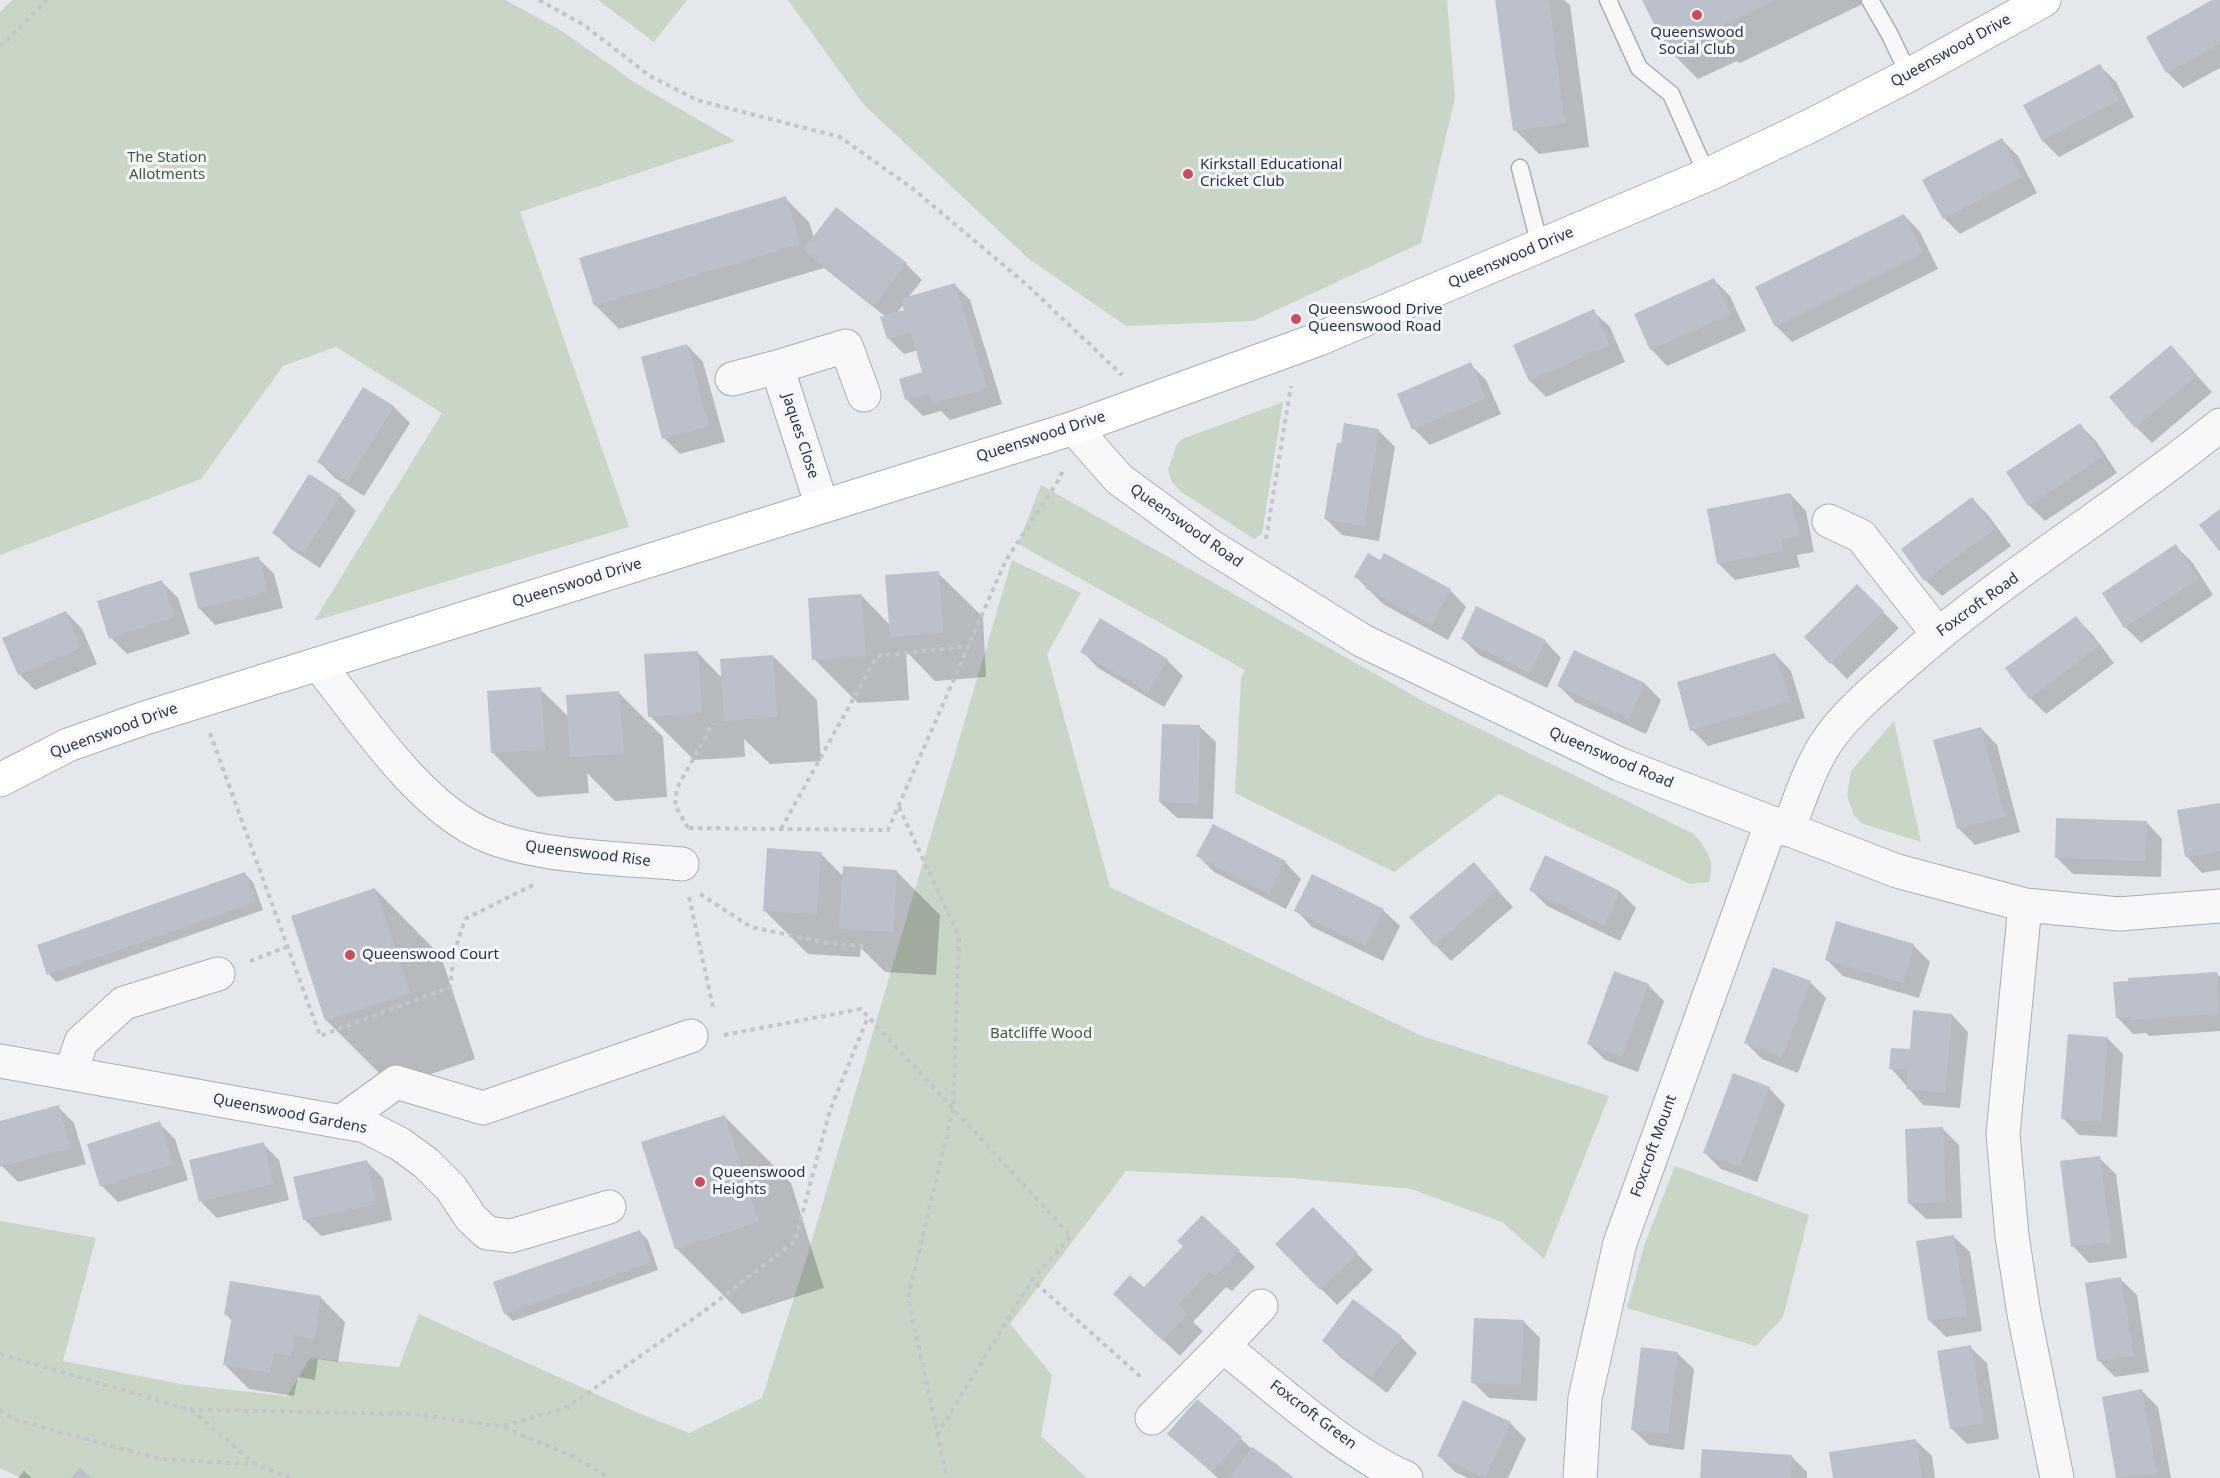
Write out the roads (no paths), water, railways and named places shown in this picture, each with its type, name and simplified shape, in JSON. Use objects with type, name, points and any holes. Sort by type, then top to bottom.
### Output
[{"type":"street","name":"Queenswood Drive","points":[[0,780],[68,745],[198,701],[1074,428],[1297,347],[1707,175],[1909,75],[2044,0]]},
{"type":"street","points":[[732,379],[846,346],[864,395]]},
{"type":"street","name":"Jaques Close","points":[[777,367],[822,506]]},
{"type":"street","name":"Foxcroft Road","points":[[1779,827],[1803,790],[1826,743],[1859,705],[1938,634],[2149,481],[2220,425]]},
{"type":"street","name":"Queenswood Road","points":[[1074,428],[1119,479],[1209,545],[1363,641],[1619,764],[1897,871],[2025,904],[2119,914],[2220,906]]},
{"type":"street","points":[[1829,521],[1862,536],[1938,634]]},
{"type":"street","name":"Queenswood Rise","points":[[318,664],[408,776],[440,806],[475,830],[531,847],[684,875]]},
{"type":"street","name":"Foxcroft Mount","points":[[1580,1478],[1585,1398],[1620,1243],[1754,876],[1779,827]]},
{"type":"street","points":[[2025,904],[2003,1134],[2012,1236],[2024,1314],[2057,1478]]},
{"type":"street","points":[[71,1073],[81,1042],[124,1003],[218,974]]},
{"type":"street","points":[[341,1122],[396,1082],[483,1108],[705,1036]]},
{"type":"street","name":"Queenswood Gardens","points":[[0,1061],[365,1126],[400,1144],[426,1163],[451,1188],[471,1218],[487,1233],[511,1236],[609,1207]]},
{"type":"street","points":[[1160,1409],[1262,1306]]},
{"type":"street","name":"Foxcroft Green","points":[[1223,1346],[1297,1405],[1382,1467],[1406,1478]]},
{"type":"lane","points":[[1608,0],[1639,68],[1671,94],[1707,175]]},
{"type":"lane","points":[[1870,0],[1909,75]]},
{"type":"lane","points":[[1520,168],[1540,246]]},
{"type":"place","name":"Queenswood Social Club","points":[[1697,15]]},
{"type":"place","name":"Kirkstall Educational Cricket Club","points":[[1188,174]]},
{"type":"place","name":"Queenswood Drive Queenswood Road","points":[[1296,319]]},
{"type":"place","name":"Queenswood Court","points":[[350,955]]},
{"type":"place","name":"Queenswood Heights","points":[[700,1182]]},
{"type":"park label","name":"The Station Allotments","points":[[167,166]]},
{"type":"park label","name":"Batcliffe Wood","points":[[1041,1034]]}]
